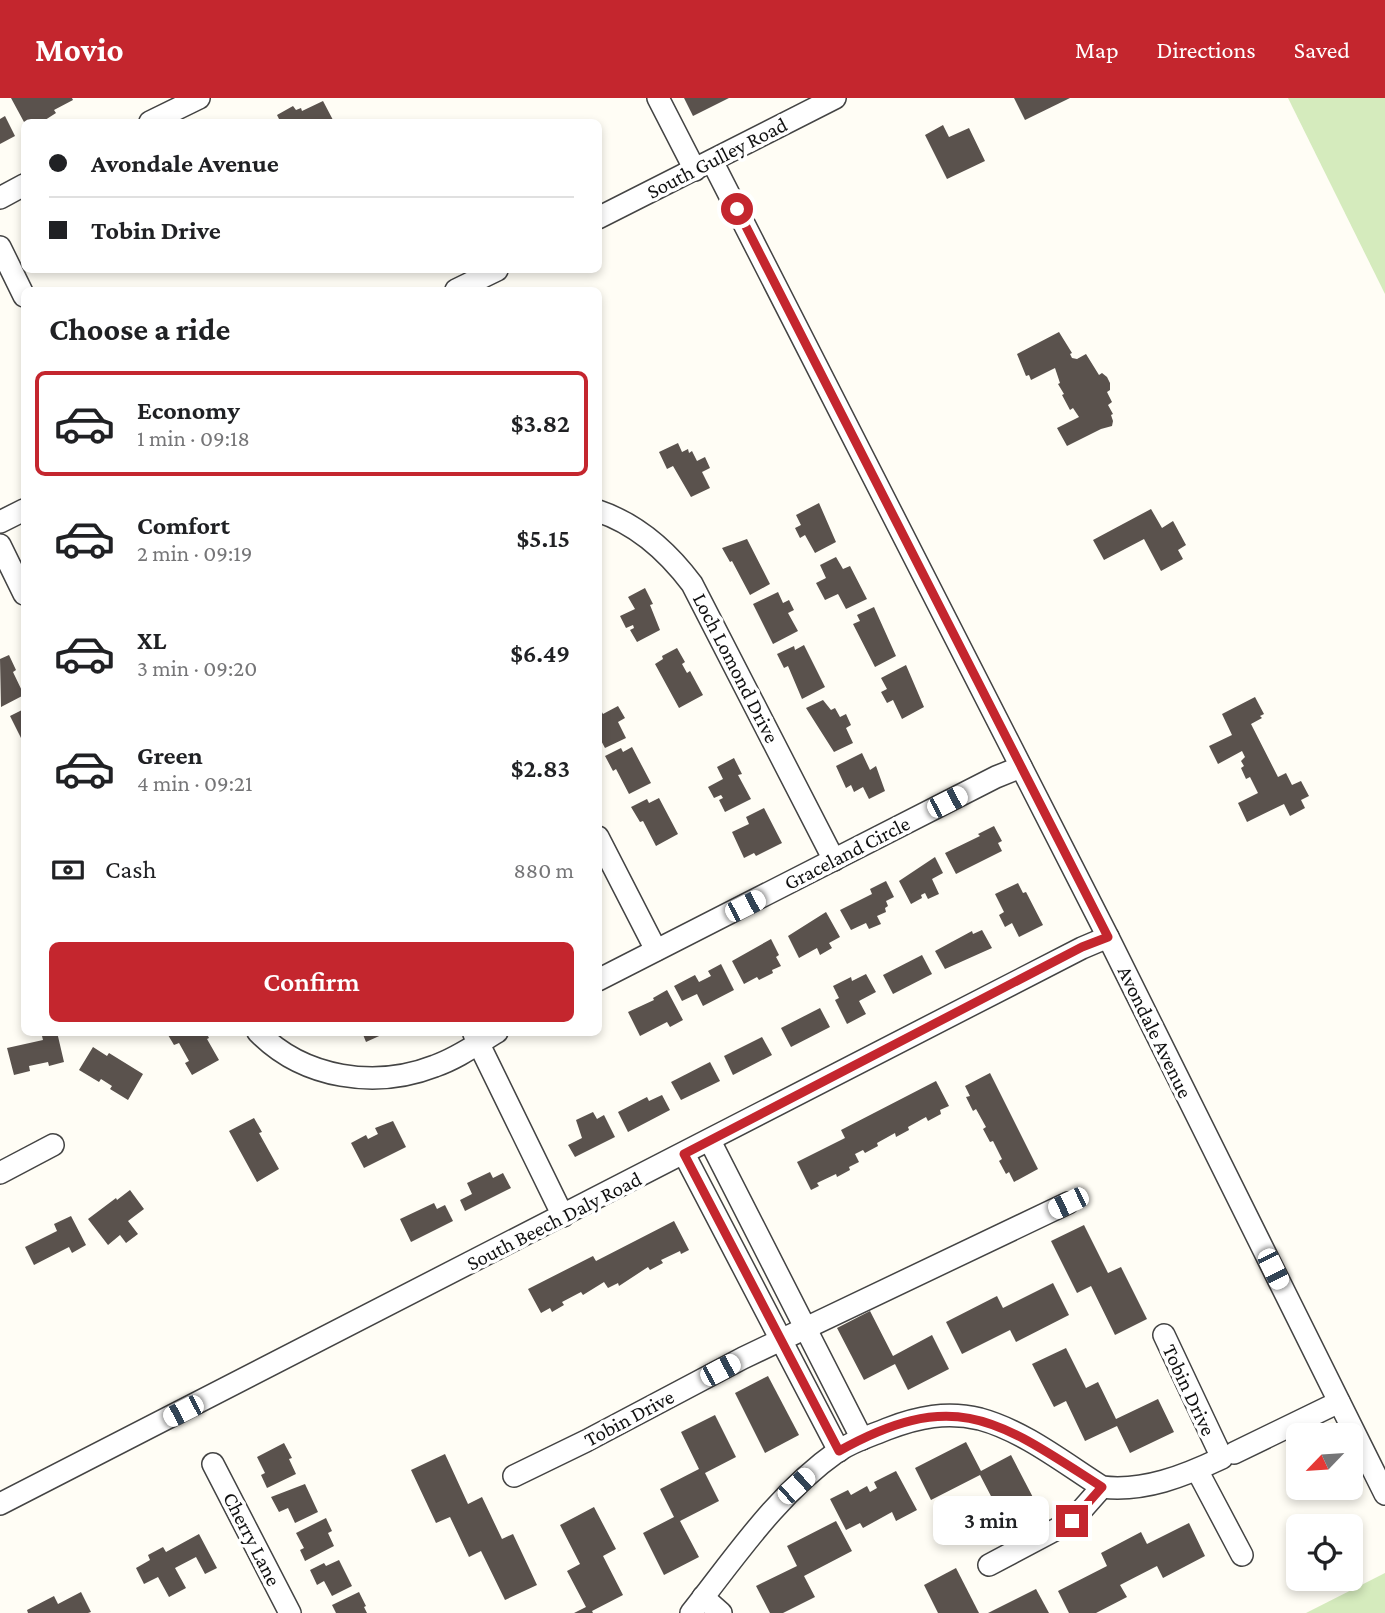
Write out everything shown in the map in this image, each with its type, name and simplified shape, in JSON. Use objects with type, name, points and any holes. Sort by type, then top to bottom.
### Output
[{"type":"street","points":[[156,119],[199,98]]},
{"type":"street","name":"Avondale Avenue","points":[[658,98],[704,165],[1021,767],[1385,1494]]},
{"type":"street","name":"South Gulley Road","points":[[602,216],[835,98]]},
{"type":"street","points":[[0,198],[21,187]]},
{"type":"street","points":[[0,247],[21,290]]},
{"type":"street","points":[[462,287],[491,273]]},
{"type":"street","points":[[0,522],[21,512]]},
{"type":"street","name":"Loch Lomond Drive","points":[[602,513],[643,534],[668,555],[692,584],[834,860]]},
{"type":"street","points":[[0,545],[21,588]]},
{"type":"street","name":"Graceland Circle","points":[[602,978],[996,777],[1021,767]]},
{"type":"street","points":[[602,845],[656,950]]},
{"type":"street","name":"South Beech Daly Road","points":[[0,1504],[710,1141],[1082,947],[1108,937]]},
{"type":"street","points":[[263,1036],[299,1062],[321,1071],[363,1079],[412,1074],[438,1066],[476,1039],[563,1216]]},
{"type":"street","points":[[710,1141],[862,1439]]},
{"type":"street","points":[[0,1173],[53,1145]]},
{"type":"street","points":[[684,1154],[839,1451]]},
{"type":"street","name":"Tobin Drive","points":[[514,1476],[781,1339],[1068,1203]]},
{"type":"street","name":"Tobin Drive","points":[[721,1613],[697,1605],[776,1504],[839,1451],[909,1420],[932,1415],[959,1415],[1005,1428],[1102,1487],[1142,1488],[1197,1470],[1222,1458],[1164,1335]]},
{"type":"street","name":"Tobin Drive","points":[[1234,1452],[1339,1402]]},
{"type":"street","name":"Cherry Lane","points":[[213,1464],[287,1612]]},
{"type":"street","name":"Tobin Drive","points":[[1197,1470],[1242,1555]]},
{"type":"street","points":[[989,1565],[1072,1521],[1102,1487]]},
{"type":"green space","points":[[1288,98],[1385,98],[1385,294]]},
{"type":"green space","points":[[1385,1573],[1385,1613],[1306,1613],[1349,1591],[1363,1591],[1363,1584]]},
{"type":"building","points":[[11,98],[73,100],[54,110],[56,113],[47,119],[22,119]]},
{"type":"building","points":[[684,98],[729,98],[693,116]]},
{"type":"building","points":[[1014,98],[1070,98],[1025,120]]},
{"type":"building","points":[[323,101],[332,119],[279,119],[277,115],[293,106],[296,110],[301,108],[302,111]]},
{"type":"building","points":[[5,116],[15,136],[0,144],[0,119]]},
{"type":"building","points":[[943,125],[949,137],[969,128],[985,161],[947,179],[925,135]]},
{"type":"building","points":[[1059,332],[1072,353],[1072,358],[1077,359],[1086,354],[1099,375],[1102,373],[1107,377],[1110,390],[1107,392],[1112,402],[1108,405],[1113,414],[1112,426],[1067,446],[1057,428],[1079,417],[1073,408],[1070,410],[1062,395],[1064,394],[1058,384],[1060,383],[1055,368],[1031,380],[1029,375],[1026,376],[1017,354]]},
{"type":"building","points":[[678,443],[682,452],[688,449],[689,453],[692,451],[697,461],[705,457],[710,468],[702,472],[710,488],[691,497],[673,466],[667,469],[659,452]]},
{"type":"building","points":[[819,503],[836,542],[815,553],[805,535],[800,538],[795,528],[801,525],[796,515]]},
{"type":"building","points":[[1151,509],[1162,528],[1173,521],[1186,545],[1178,550],[1183,559],[1161,571],[1144,539],[1104,560],[1093,540]]},
{"type":"building","points":[[747,539],[770,584],[750,595],[722,548]]},
{"type":"building","points":[[836,557],[843,569],[850,566],[867,599],[846,609],[838,594],[825,600],[816,583],[826,578],[820,565]]},
{"type":"building","points":[[645,588],[653,604],[650,605],[660,630],[637,642],[630,630],[634,628],[633,625],[626,628],[620,616],[635,609],[628,597]]},
{"type":"building","points":[[778,592],[783,603],[789,600],[794,610],[788,613],[798,631],[773,644],[753,604]]},
{"type":"building","points":[[874,607],[896,656],[875,667],[853,624],[860,621],[857,615]]},
{"type":"building","points":[[804,645],[825,687],[802,699],[788,666],[784,668],[777,654],[794,646],[795,650]]},
{"type":"building","points":[[677,648],[685,662],[682,664],[687,673],[690,671],[703,695],[679,708],[655,664],[663,659],[662,656]]},
{"type":"building","points":[[9,655],[21,689],[21,697],[1,707],[0,659]]},
{"type":"building","points":[[906,665],[924,707],[902,719],[893,700],[887,703],[881,692],[887,689],[881,678]]},
{"type":"building","points":[[1255,697],[1264,714],[1251,724],[1278,777],[1286,773],[1292,785],[1301,781],[1309,796],[1301,800],[1305,808],[1290,816],[1284,804],[1247,822],[1238,803],[1258,793],[1250,777],[1246,779],[1241,768],[1244,766],[1241,761],[1245,757],[1242,751],[1218,764],[1209,746],[1232,735],[1222,714]]},
{"type":"building","points":[[823,700],[831,710],[835,708],[840,717],[846,714],[851,725],[846,728],[853,743],[834,752],[806,708]]},
{"type":"building","points":[[618,706],[625,718],[618,722],[626,738],[605,748],[602,742],[602,712]]},
{"type":"building","points":[[21,710],[21,738],[10,716]]},
{"type":"building","points":[[632,747],[651,783],[629,794],[616,769],[613,771],[605,756],[621,748],[623,752]]},
{"type":"building","points":[[862,753],[870,770],[876,766],[885,791],[869,799],[863,787],[854,792],[851,785],[846,788],[836,766]]},
{"type":"building","points":[[734,758],[742,774],[738,775],[751,799],[725,812],[719,800],[723,798],[721,795],[714,798],[708,787],[723,779],[717,767]]},
{"type":"building","points":[[659,798],[678,834],[656,846],[643,821],[640,822],[631,807],[647,799],[649,803]]},
{"type":"building","points":[[764,808],[782,843],[756,856],[754,853],[744,858],[732,832],[749,824],[746,817]]},
{"type":"building","points":[[994,826],[1002,841],[998,843],[1002,851],[956,874],[945,853]]},
{"type":"building","points":[[935,857],[943,873],[932,879],[939,894],[928,899],[925,893],[911,904],[899,881]]},
{"type":"building","points":[[886,881],[894,897],[886,901],[886,912],[877,916],[881,924],[869,929],[866,923],[851,930],[840,910],[872,894],[870,889]]},
{"type":"building","points":[[1018,883],[1023,893],[1026,892],[1043,925],[1019,937],[1012,923],[1005,927],[999,915],[1004,912],[995,894]]},
{"type":"building","points":[[826,912],[840,937],[829,943],[832,948],[820,955],[817,948],[799,958],[788,936]]},
{"type":"building","points":[[982,930],[992,948],[945,969],[935,951],[972,931],[973,934]]},
{"type":"building","points":[[771,939],[781,966],[759,980],[757,977],[744,984],[732,961]]},
{"type":"building","points":[[922,955],[932,974],[893,994],[883,975]]},
{"type":"building","points":[[721,964],[734,990],[703,1006],[697,994],[682,1001],[674,986],[695,975],[699,982],[711,976],[708,971]]},
{"type":"building","points":[[866,974],[876,992],[859,1001],[866,1014],[847,1024],[835,1000],[839,998],[833,986],[851,977],[852,981]]},
{"type":"building","points":[[667,990],[683,1020],[670,1027],[667,1022],[640,1036],[628,1012],[654,1000],[653,998]]},
{"type":"building","points":[[820,1008],[830,1027],[791,1047],[781,1028]]},
{"type":"building","points":[[42,1036],[58,1036],[64,1062],[49,1066],[48,1062],[29,1066],[30,1071],[14,1075],[7,1048],[43,1040]]},
{"type":"building","points":[[169,1036],[208,1036],[207,1039],[219,1060],[192,1075],[185,1063],[189,1061],[179,1043],[174,1045]]},
{"type":"building","points":[[364,1036],[379,1036],[366,1042]]},
{"type":"building","points":[[762,1037],[772,1055],[733,1075],[724,1056]]},
{"type":"building","points":[[93,1047],[107,1056],[109,1053],[143,1074],[128,1100],[110,1089],[112,1086],[101,1079],[99,1082],[79,1070]]},
{"type":"building","points":[[710,1062],[720,1081],[681,1100],[671,1082]]},
{"type":"building","points":[[990,1073],[1038,1169],[1014,1182],[1009,1172],[1006,1174],[993,1141],[990,1142],[983,1129],[986,1127],[966,1097],[970,1096],[965,1086]]},
{"type":"building","points":[[936,1081],[949,1106],[940,1110],[941,1114],[928,1121],[926,1117],[896,1137],[895,1133],[865,1153],[863,1150],[855,1154],[859,1162],[849,1167],[850,1170],[817,1183],[819,1186],[811,1190],[797,1162],[845,1138],[841,1130]]},
{"type":"building","points":[[662,1095],[670,1110],[628,1132],[618,1112],[647,1097],[649,1101]]},
{"type":"building","points":[[593,1112],[597,1119],[604,1115],[615,1137],[575,1157],[568,1145],[582,1138],[576,1120]]},
{"type":"building","points":[[254,1118],[262,1132],[259,1133],[279,1169],[257,1182],[229,1131]]},
{"type":"building","points":[[393,1121],[406,1147],[364,1168],[351,1143],[366,1135],[368,1139],[378,1134],[375,1128]]},
{"type":"building","points":[[490,1172],[493,1178],[503,1173],[511,1188],[465,1211],[460,1200],[472,1194],[467,1183]]},
{"type":"building","points":[[130,1190],[144,1209],[128,1221],[138,1234],[126,1243],[120,1235],[108,1245],[88,1219]]},
{"type":"building","points":[[434,1203],[437,1209],[445,1205],[453,1221],[411,1242],[400,1219]]},
{"type":"building","points":[[71,1216],[86,1245],[72,1253],[69,1247],[34,1265],[25,1247],[57,1231],[54,1224]]},
{"type":"building","points":[[674,1221],[689,1250],[661,1260],[663,1263],[650,1270],[648,1267],[619,1286],[618,1283],[608,1288],[604,1282],[583,1295],[581,1292],[562,1302],[564,1305],[552,1312],[550,1308],[541,1313],[528,1289],[593,1256],[596,1261]]},
{"type":"building","points":[[1084,1225],[1108,1273],[1121,1267],[1147,1319],[1115,1335],[1091,1286],[1077,1293],[1051,1241]]},
{"type":"building","points":[[1053,1283],[1069,1315],[1016,1342],[1010,1330],[962,1354],[946,1322],[997,1296],[1003,1308]]},
{"type":"building","points":[[870,1311],[893,1356],[932,1335],[949,1369],[908,1390],[895,1364],[864,1380],[837,1328]]},
{"type":"building","points":[[1066,1348],[1086,1388],[1098,1382],[1116,1419],[1158,1399],[1174,1432],[1130,1453],[1117,1426],[1085,1441],[1066,1401],[1054,1407],[1032,1364]]},
{"type":"building","points":[[768,1376],[799,1435],[765,1453],[735,1393]]},
{"type":"building","points":[[715,1415],[736,1457],[705,1473],[719,1501],[680,1521],[699,1557],[664,1575],[643,1533],[674,1517],[660,1489],[699,1469],[681,1432]]},
{"type":"building","points":[[966,1442],[981,1471],[1011,1455],[1038,1507],[1005,1523],[980,1475],[931,1500],[915,1468]]},
{"type":"building","points":[[284,1443],[296,1474],[267,1488],[261,1475],[265,1473],[257,1457]]},
{"type":"building","points":[[445,1454],[468,1504],[482,1497],[502,1539],[513,1534],[537,1585],[505,1600],[481,1551],[469,1557],[450,1517],[436,1523],[411,1470]]},
{"type":"building","points":[[896,1471],[917,1510],[896,1521],[892,1512],[863,1528],[860,1523],[846,1530],[830,1499],[848,1490],[851,1495],[867,1486],[870,1492],[877,1488],[874,1482]]},
{"type":"building","points":[[305,1484],[318,1512],[295,1523],[288,1508],[279,1512],[271,1497]]},
{"type":"building","points":[[594,1507],[616,1549],[603,1556],[623,1595],[592,1611],[593,1613],[574,1613],[586,1607],[567,1571],[580,1564],[560,1525]]},
{"type":"building","points":[[326,1518],[332,1531],[328,1533],[334,1546],[305,1561],[300,1550],[304,1548],[296,1533]]},
{"type":"building","points":[[836,1521],[852,1551],[804,1576],[815,1597],[783,1613],[770,1613],[756,1586],[797,1566],[787,1546]]},
{"type":"building","points":[[1189,1523],[1205,1556],[1163,1578],[1157,1566],[1120,1585],[1127,1597],[1096,1613],[1069,1613],[1058,1591],[1107,1566],[1101,1553],[1141,1532],[1147,1544]]},
{"type":"building","points":[[199,1534],[217,1568],[205,1574],[196,1557],[175,1568],[186,1588],[169,1597],[158,1577],[144,1584],[136,1568],[150,1560],[148,1555],[163,1547],[166,1552]]},
{"type":"building","points":[[339,1560],[352,1586],[332,1596],[324,1581],[317,1585],[310,1570]]},
{"type":"building","points":[[956,1568],[979,1613],[938,1613],[924,1585]]},
{"type":"building","points":[[1036,1589],[1049,1613],[988,1613]]},
{"type":"building","points":[[81,1592],[91,1612],[28,1613],[27,1610],[54,1596],[58,1604]]},
{"type":"building","points":[[359,1592],[367,1613],[336,1613],[332,1605]]},
{"type":"route","points":[[737,209],[1108,937],[1082,947],[684,1154],[839,1451],[909,1420],[932,1415],[959,1415],[982,1420],[1005,1428],[1102,1487],[1072,1521]]}]
